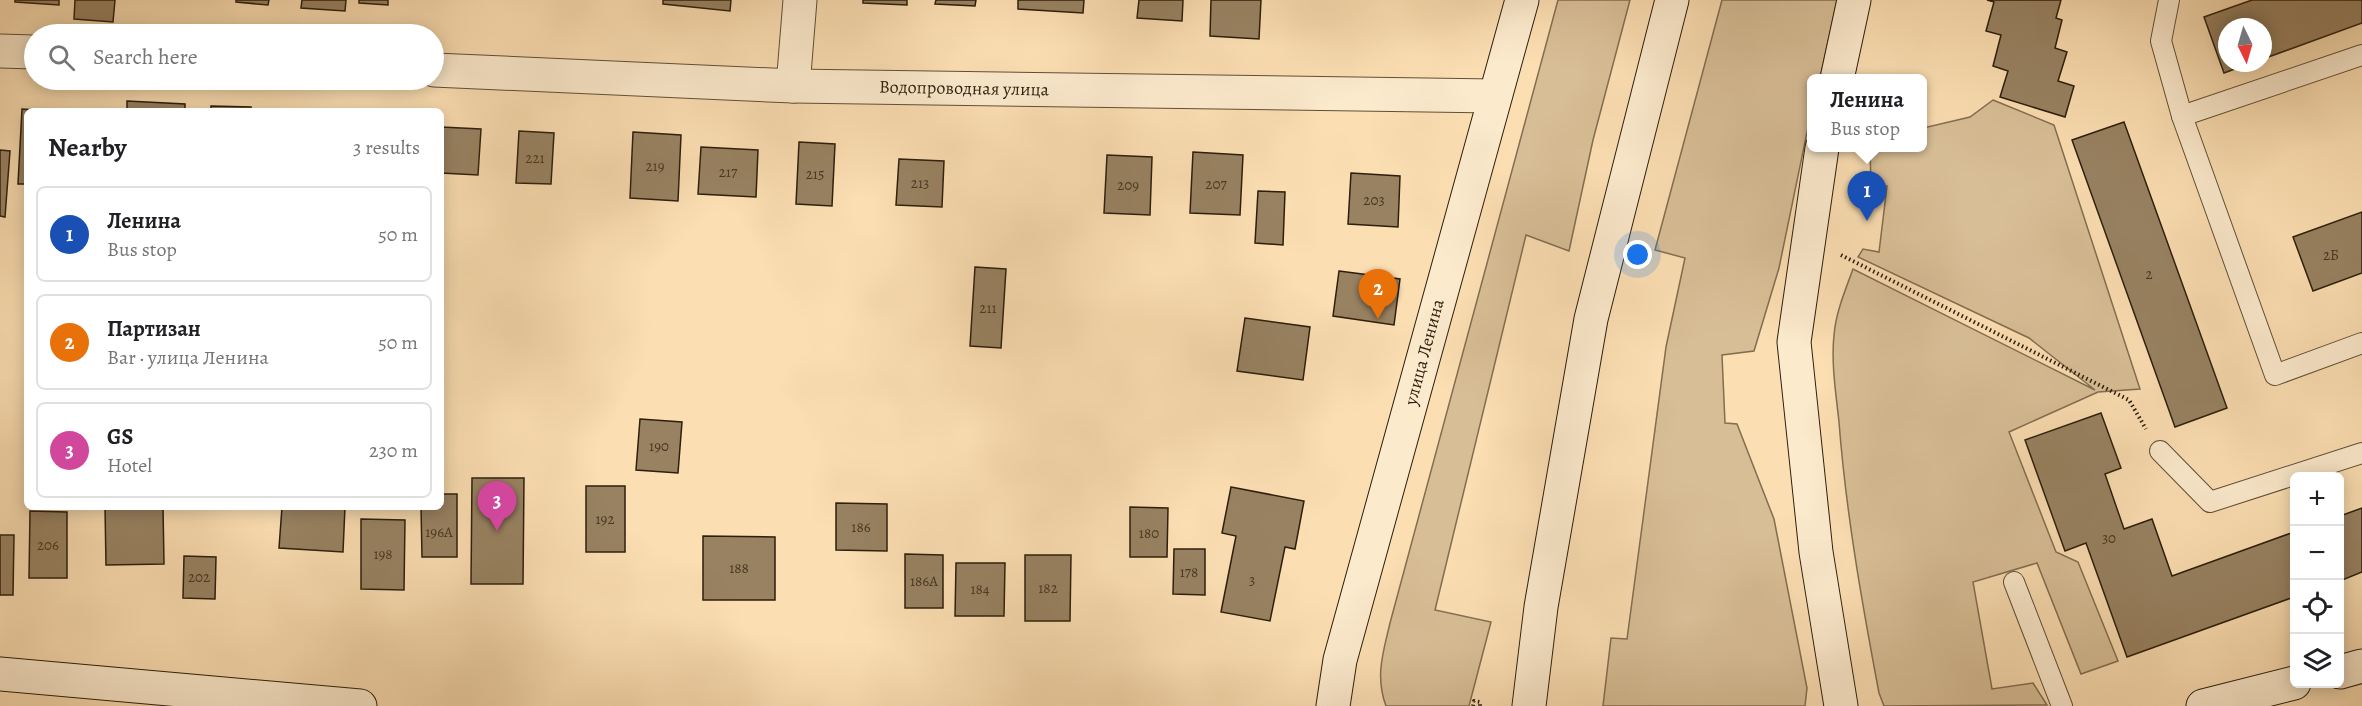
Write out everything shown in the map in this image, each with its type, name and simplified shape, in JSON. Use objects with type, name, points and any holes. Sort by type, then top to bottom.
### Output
[{"type":"main road","points":[[794,86],[800,0]]},
{"type":"main road","name":"улица Ленина","points":[[1333,706],[1340,660],[1522,0]]},
{"type":"main road","points":[[1529,706],[1541,607],[1591,319],[1672,0]]},
{"type":"main road","points":[[1838,74],[1854,0]]},
{"type":"main road","points":[[0,51],[24,52]]},
{"type":"main road","name":"Водопроводная улица","points":[[444,70],[794,86],[1495,96]]},
{"type":"main road","points":[[1821,152],[1794,342],[1816,552],[1841,706]]},
{"type":"main road","points":[[2344,671],[2362,666]]},
{"type":"main road","points":[[0,674],[360,706]]},
{"type":"main road","points":[[2203,706],[2290,684]]},
{"type":"lane","points":[[2169,0],[2161,40],[2182,116],[2275,375],[2362,343]]},
{"type":"lane","points":[[2182,116],[2362,55]]},
{"type":"lane","points":[[2160,451],[2210,502],[2362,453]]},
{"type":"lane","points":[[2013,582],[2062,706]]},
{"type":"path","points":[[1840,255],[2129,400],[2160,451]]},
{"type":"path","points":[[1473,706],[1474,701],[1480,702],[1480,706]]},
{"type":"shaded area","points":[[1558,0],[1630,0],[1593,140],[1569,251],[1526,235],[1435,610],[1491,622],[1469,706],[1386,706],[1381,674],[1390,623]]},
{"type":"shaded area","points":[[1722,0],[1837,0],[1821,74],[1807,74],[1807,132],[1779,268],[1754,351],[1722,355],[1725,423],[1737,424],[1774,519],[1807,688],[1805,706],[1603,706],[1611,638],[1627,639],[1666,347],[1685,258],[1655,250]]},
{"type":"shaded area","points":[[1993,100],[2054,125],[2140,389],[2098,392],[2009,432],[2056,552],[2078,562],[2118,661],[2081,674],[2037,563],[1973,582],[1992,689],[2033,683],[2047,705],[1884,706],[1879,693],[1855,558],[1834,378],[1835,326],[1853,269],[2095,390],[2029,338],[1858,257],[1863,249],[1879,252],[1887,186],[1871,186],[1870,152],[1927,152],[1927,127],[1970,117]]},
{"type":"building","points":[[15,0],[59,0],[59,5],[15,2]]},
{"type":"building","points":[[75,0],[115,0],[113,22],[74,19]]},
{"type":"building","points":[[236,0],[269,0],[268,5],[236,2]]},
{"type":"building","points":[[302,0],[346,0],[345,11],[301,8]]},
{"type":"building","points":[[359,0],[388,0],[388,5],[359,3]]},
{"type":"building","points":[[663,0],[731,0],[730,11],[663,4]]},
{"type":"building","points":[[863,0],[907,0],[907,5],[863,3]]},
{"type":"building","points":[[936,0],[976,0],[975,6],[935,4]]},
{"type":"building","points":[[1018,0],[1084,0],[1083,13],[1018,9]]},
{"type":"building","points":[[1139,0],[1183,0],[1182,21],[1137,18]]},
{"type":"building","points":[[1211,0],[1261,0],[1259,39],[1210,36]]},
{"type":"building","points":[[1987,0],[2061,0],[2056,18],[2062,20],[2055,48],[2067,52],[2058,81],[2074,86],[2065,117],[2000,97],[2008,71],[1993,66],[2001,35],[1986,31],[1994,2]]},
{"type":"building","points":[[2252,0],[2362,0],[2362,23],[2272,56],[2272,18],[2218,18],[2218,56],[2204,17]]},
{"type":"building","points":[[127,101],[185,104],[185,108],[127,108]]},
{"type":"building","points":[[211,106],[251,107],[251,108],[211,108]]},
{"type":"building","points":[[22,109],[24,109],[24,184],[18,184]]},
{"type":"building","points":[[2124,122],[2227,408],[2175,427],[2072,140]]},
{"type":"building","points":[[444,127],[481,129],[478,175],[444,173]]},
{"type":"building","points":[[519,131],[554,133],[551,184],[516,183]]},
{"type":"building","points":[[633,132],[681,135],[678,201],[630,198]]},
{"type":"building","points":[[799,142],[835,144],[832,206],[796,204]]},
{"type":"building","points":[[701,147],[758,150],[756,197],[698,194]]},
{"type":"building","points":[[0,150],[10,151],[5,217],[0,216]]},
{"type":"building","points":[[1193,152],[1243,155],[1240,215],[1190,213]]},
{"type":"building","points":[[1107,155],[1152,157],[1150,215],[1104,213]]},
{"type":"building","points":[[899,159],[944,161],[942,207],[896,205]]},
{"type":"building","points":[[1351,173],[1400,176],[1398,227],[1348,224]]},
{"type":"building","points":[[1258,191],[1285,192],[1283,245],[1255,243]]},
{"type":"building","points":[[2362,212],[2362,273],[2313,291],[2293,237]]},
{"type":"building","points":[[975,267],[1006,269],[1001,348],[970,346]]},
{"type":"building","points":[[1339,271],[1400,279],[1394,325],[1333,316]]},
{"type":"building","points":[[1245,318],[1310,327],[1303,380],[1237,371]]},
{"type":"building","points":[[2101,413],[2121,468],[2105,474],[2124,529],[2152,519],[2172,576],[2290,533],[2290,598],[2127,657],[2086,543],[2065,551],[2025,440]]},
{"type":"building","points":[[640,419],[682,422],[678,473],[636,470]]},
{"type":"building","points":[[472,478],[524,478],[523,584],[471,584]]},
{"type":"building","points":[[586,486],[625,486],[625,552],[586,552]]},
{"type":"building","points":[[1231,487],[1304,501],[1295,549],[1285,547],[1270,621],[1221,612],[1236,536],[1222,533]]},
{"type":"building","points":[[444,494],[457,494],[457,557],[422,557],[421,510],[444,510]]},
{"type":"building","points":[[836,503],[887,504],[887,551],[836,550]]},
{"type":"building","points":[[1130,507],[1168,508],[1167,557],[1130,557]]},
{"type":"building","points":[[2362,508],[2362,572],[2344,579],[2344,526],[2344,515]]},
{"type":"building","points":[[105,510],[163,510],[164,564],[106,565]]},
{"type":"building","points":[[282,510],[345,510],[343,552],[279,548]]},
{"type":"building","points":[[30,511],[67,512],[67,578],[29,578]]},
{"type":"building","points":[[361,519],[405,520],[404,590],[361,589]]},
{"type":"building","points":[[0,535],[14,535],[13,595],[0,595]]},
{"type":"building","points":[[703,536],[775,537],[775,600],[703,600]]},
{"type":"building","points":[[1174,549],[1205,549],[1205,595],[1173,594]]},
{"type":"building","points":[[905,554],[943,555],[943,608],[905,608]]},
{"type":"building","points":[[1025,555],[1071,555],[1070,621],[1025,621]]},
{"type":"building","points":[[184,556],[216,557],[215,599],[183,598]]},
{"type":"building","points":[[956,563],[1005,563],[1004,616],[955,616]]},
{"type":"place","name":"Ленина","points":[[1867,221]]},
{"type":"place","name":"Партизан","points":[[1378,319]]},
{"type":"place","name":"GS","points":[[497,531]]}]
